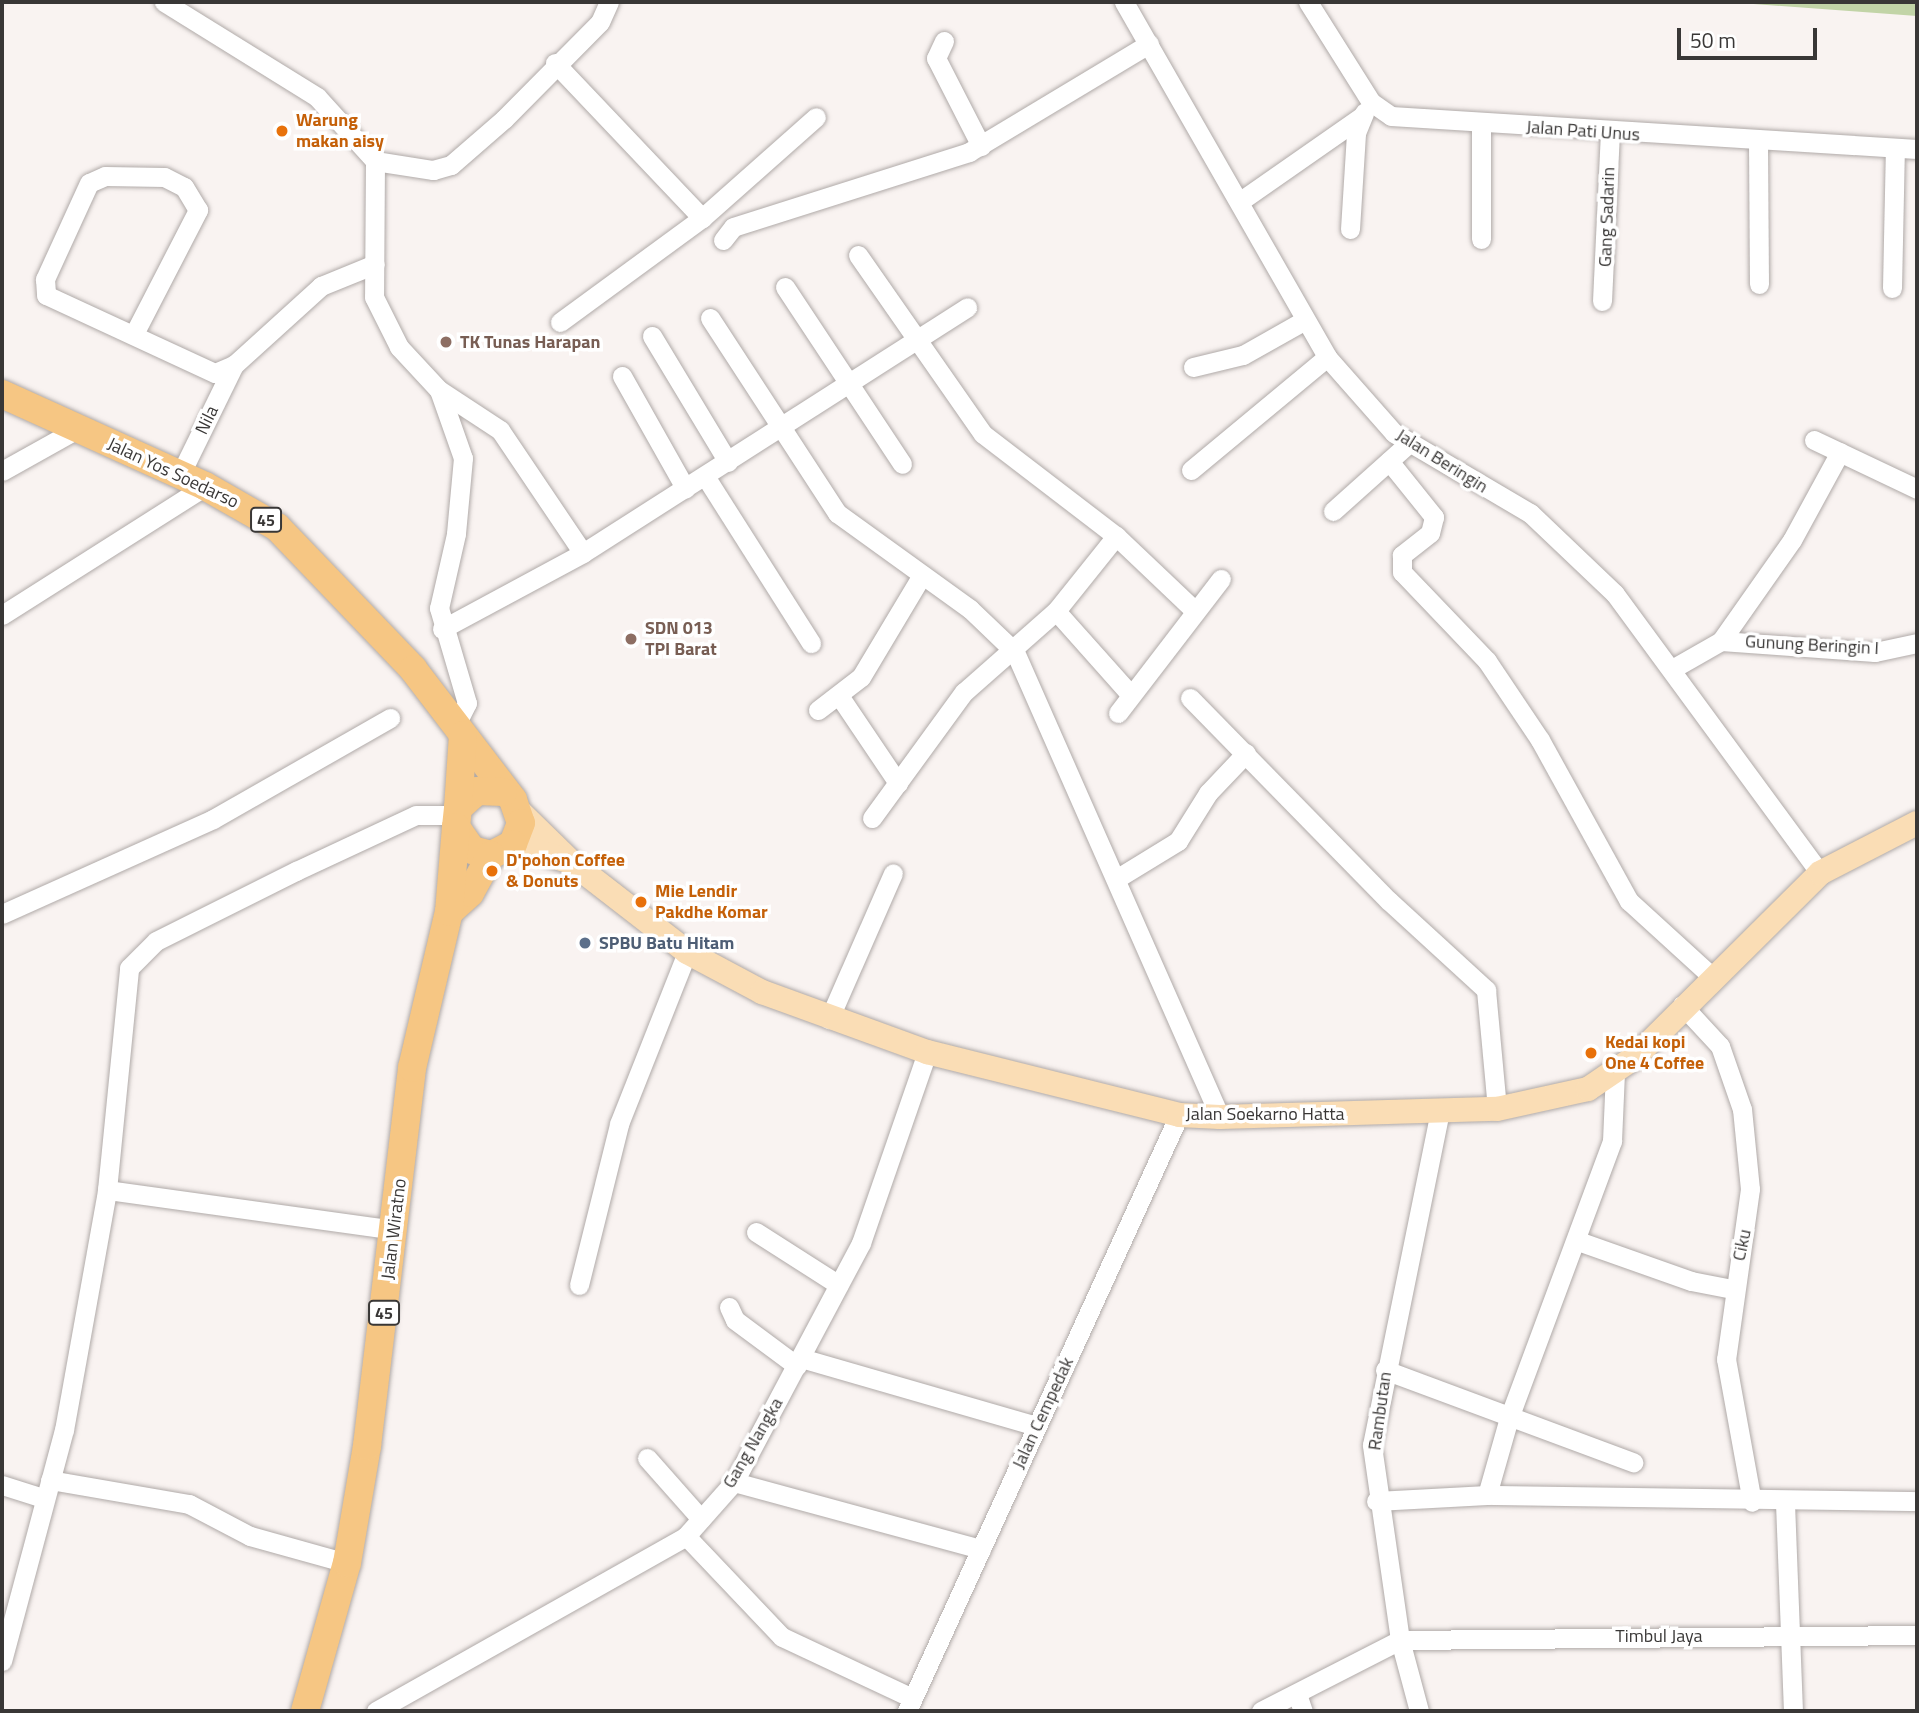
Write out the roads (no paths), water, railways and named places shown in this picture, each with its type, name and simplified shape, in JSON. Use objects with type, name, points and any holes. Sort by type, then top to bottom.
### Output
[{"type":"highway","name":"Jalan Yos Soedarso","points":[[2,394],[258,514],[297,546],[347,594],[460,730],[511,802]]},
{"type":"highway","name":"45","points":[[457,817],[460,730]]},
{"type":"highway","points":[[449,912],[470,893],[502,849],[511,802],[477,790],[457,817],[464,844],[502,849]]},
{"type":"highway","name":"Jalan Wiratno","points":[[305,1711],[347,1563],[394,1230],[412,1068],[449,912],[457,817]]},
{"type":"main road","name":"Jalan Soekarno Hatta","points":[[511,802],[571,862],[687,952],[719,973],[829,1019],[927,1052],[1179,1115],[1220,1117],[1497,1109],[1563,1098],[1615,1073],[1711,975],[1820,873],[1917,822]]},
{"type":"main road","name":"Jalan Soekarno Hatta","points":[[502,849],[571,862]]},
{"type":"street","points":[[164,2],[317,97],[375,161],[433,170],[451,165],[555,62],[600,22],[609,2]]},
{"type":"street","name":"Jalan Beringin","points":[[1125,2],[1327,357],[1409,443],[1530,513],[1572,550],[1615,594],[1820,873]]},
{"type":"street","points":[[1308,2],[1366,110],[1350,229]]},
{"type":"street","points":[[944,41],[936,58],[981,146]]},
{"type":"street","points":[[723,240],[733,227],[927,170],[981,146],[1149,44]]},
{"type":"street","points":[[555,62],[702,218]]},
{"type":"street","points":[[1239,202],[1366,110]]},
{"type":"street","name":"Jalan Pati Unus","points":[[1366,110],[1409,120],[1917,149]]},
{"type":"street","points":[[560,322],[702,218],[816,117]]},
{"type":"street","points":[[1481,124],[1481,239]]},
{"type":"street","name":"Gang Sadarin","points":[[1602,301],[1610,132]]},
{"type":"street","points":[[1758,142],[1759,284]]},
{"type":"street","points":[[1892,288],[1895,148]]},
{"type":"street","points":[[375,161],[374,297],[384,320],[439,390],[500,430],[583,553]]},
{"type":"street","points":[[134,334],[198,211],[184,187],[122,172],[89,183],[43,288],[52,302],[134,334],[215,373],[234,365],[321,286],[375,264]]},
{"type":"street","points":[[858,256],[983,434],[1116,536],[1193,609]]},
{"type":"street","points":[[785,287],[902,464]]},
{"type":"street","points":[[442,629],[583,553],[917,342],[967,307]]},
{"type":"street","points":[[709,318],[779,430],[837,513],[922,575],[1015,652],[1220,1117]]},
{"type":"street","points":[[1193,367],[1243,355],[1305,320]]},
{"type":"street","points":[[652,336],[728,462]]},
{"type":"street","points":[[1191,470],[1327,357]]},
{"type":"street","name":"Nila","points":[[192,481],[234,365]]},
{"type":"street","points":[[622,376],[685,488]]},
{"type":"street","points":[[439,390],[463,458],[456,534],[439,608],[442,629],[467,703],[460,730]]},
{"type":"street","points":[[2,471],[79,428]]},
{"type":"street","points":[[1814,440],[1917,489]]},
{"type":"street","points":[[1333,511],[1409,443]]},
{"type":"street","points":[[1721,641],[1792,540],[1840,452]]},
{"type":"street","points":[[1389,461],[1434,517],[1430,533],[1402,555],[1402,572],[1486,661],[1540,740],[1629,901],[1711,975]]},
{"type":"street","points":[[705,476],[811,643]]},
{"type":"street","points":[[2,615],[192,481]]},
{"type":"street","points":[[872,818],[964,692],[1015,652],[1056,611],[1116,536]]},
{"type":"street","points":[[818,710],[840,697],[873,660],[922,575]]},
{"type":"street","points":[[1118,713],[1193,609],[1221,579]]},
{"type":"street","points":[[1056,611],[1130,694]]},
{"type":"street","name":"Gunung Beringin I","points":[[1672,670],[1721,641],[1875,652],[1917,643]]},
{"type":"street","points":[[840,697],[898,783]]},
{"type":"street","points":[[1191,698],[1486,990],[1497,1109]]},
{"type":"street","points":[[2,914],[212,820],[390,718]]},
{"type":"street","points":[[1116,879],[1178,841],[1208,793],[1246,753]]},
{"type":"street","points":[[2,1661],[46,1489],[107,1190],[129,968],[139,951],[416,815],[457,817]]},
{"type":"street","points":[[829,1019],[892,873]]},
{"type":"street","points":[[579,1284],[619,1124],[687,952]]},
{"type":"street","name":"Ciku","points":[[1682,1005],[1720,1046],[1742,1108],[1749,1189],[1732,1289],[1726,1359],[1752,1502]]},
{"type":"street","name":"Gang Nangka","points":[[376,1711],[686,1536],[734,1482],[861,1243],[927,1052]]},
{"type":"street","points":[[1488,1495],[1509,1418],[1578,1241],[1612,1141],[1615,1073]]},
{"type":"street","name":"Rambutan","points":[[1419,1711],[1400,1640],[1376,1501],[1372,1445],[1385,1370],[1440,1112]]},
{"type":"street","name":"Jalan Cempedak","points":[[910,1705],[1179,1115]]},
{"type":"street","points":[[107,1190],[394,1230]]},
{"type":"street","points":[[756,1232],[839,1285]]},
{"type":"street","points":[[1578,1241],[1691,1281],[1732,1289]]},
{"type":"street","points":[[730,1307],[735,1320],[799,1362],[1035,1426]]},
{"type":"street","points":[[1385,1370],[1633,1462]]},
{"type":"street","points":[[647,1458],[701,1520]]},
{"type":"street","points":[[734,1482],[981,1549]]},
{"type":"street","points":[[2,1485],[189,1504],[250,1536],[347,1563]]},
{"type":"street","points":[[1376,1501],[1488,1495],[1785,1503],[1917,1502]]},
{"type":"street","points":[[1785,1503],[1793,1711]]},
{"type":"street","points":[[686,1536],[782,1637],[910,1705]]},
{"type":"street","name":"Timbul Jaya","points":[[1400,1640],[1917,1635]]},
{"type":"street","points":[[1261,1711],[1300,1702],[1400,1640]]},
{"type":"place","name":"Warung makan aisy","points":[[282,131]]},
{"type":"place","name":"TK Tunas Harapan","points":[[446,342]]},
{"type":"place","name":"SDN 013 TPI Barat","points":[[631,639]]},
{"type":"place","name":"D'pohon Coffee & Donuts","points":[[492,871]]},
{"type":"place","name":"Mie Lendir Pakdhe Komar","points":[[641,902]]},
{"type":"place","name":"SPBU Batu Hitam","points":[[585,943]]},
{"type":"place","name":"Kedai kopi One 4 Coffee","points":[[1591,1053]]}]
